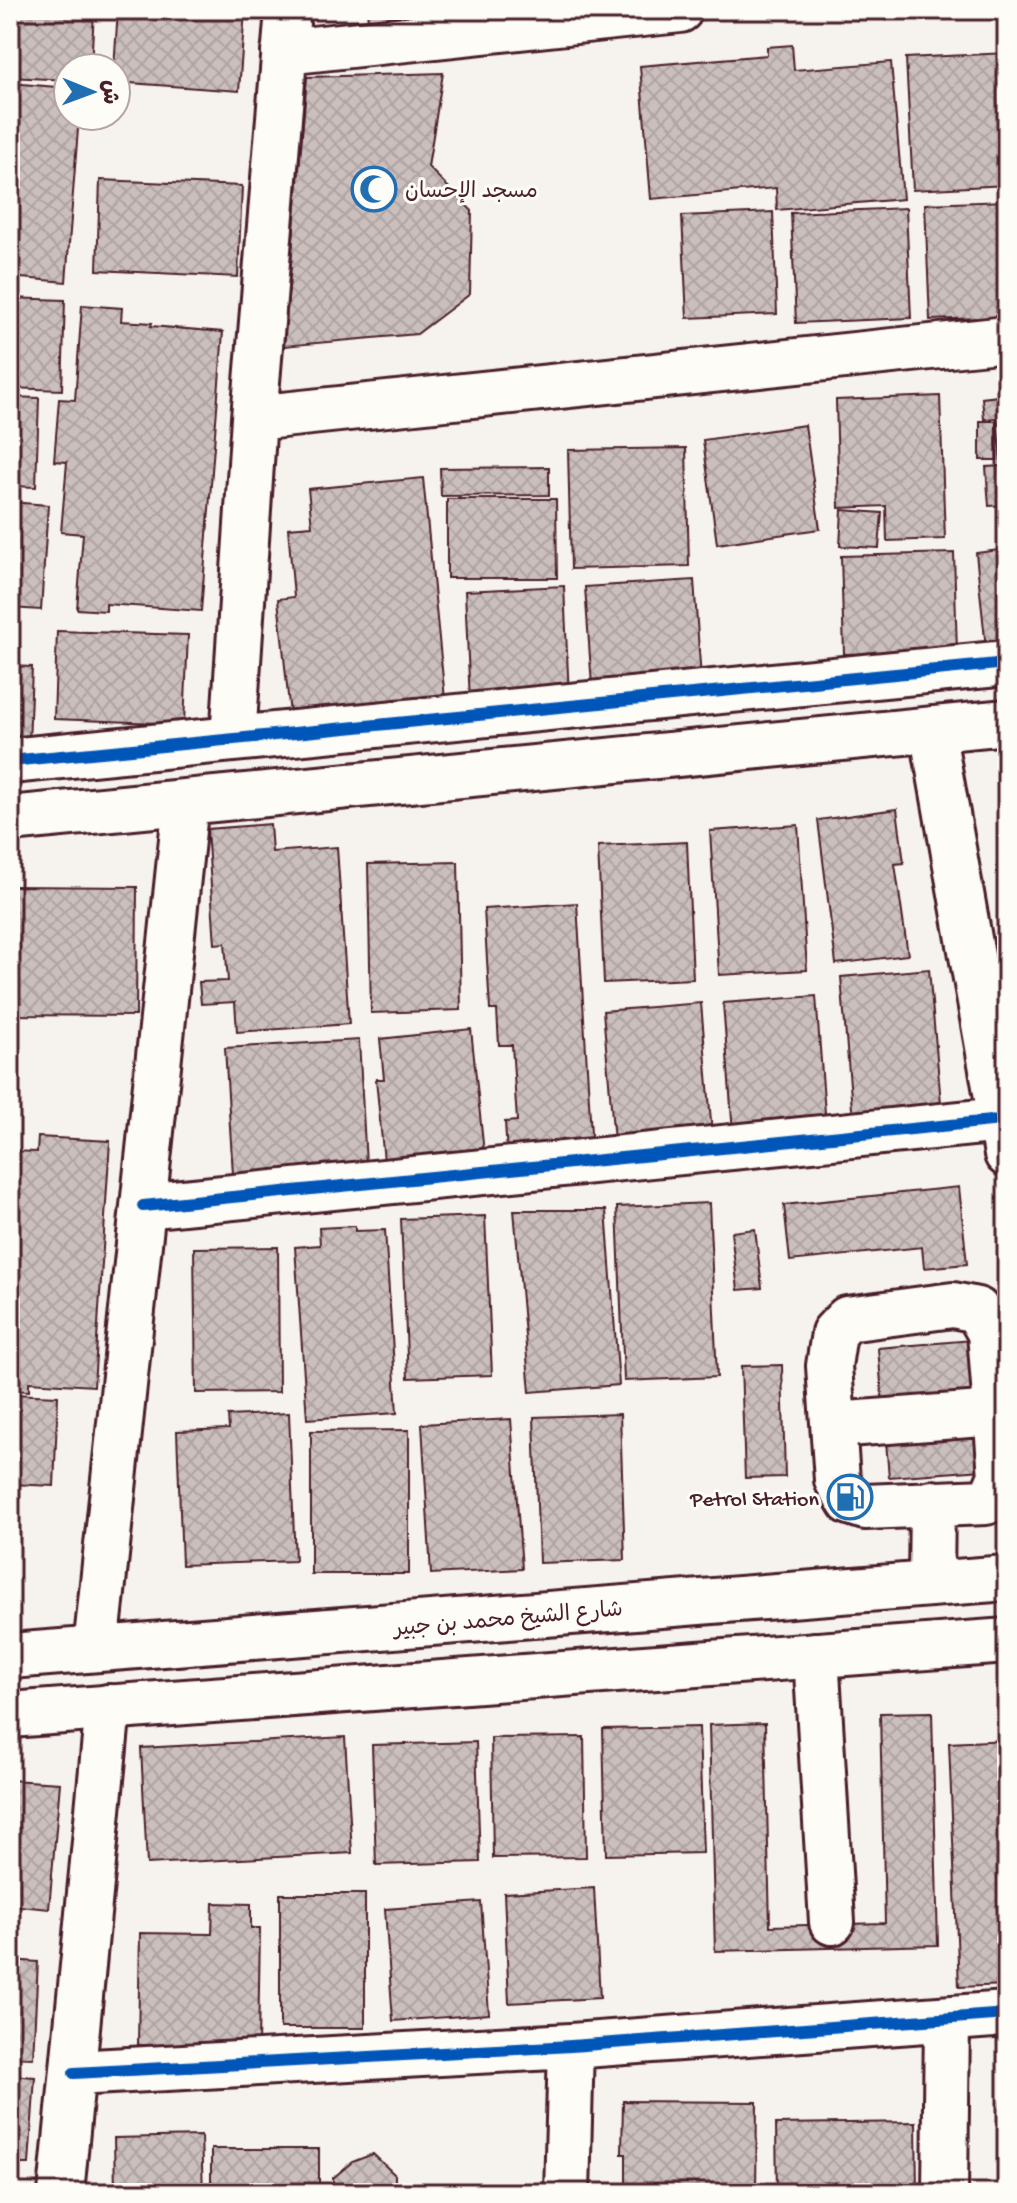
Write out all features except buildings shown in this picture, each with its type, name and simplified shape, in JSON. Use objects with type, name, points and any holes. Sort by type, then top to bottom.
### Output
[{"type":"street","points":[[233,739],[254,418],[286,31],[680,10]]},
{"type":"street","points":[[254,418],[1007,339]]},
{"type":"street","points":[[10,761],[1007,663]]},
{"type":"street","points":[[10,819],[1007,722]]},
{"type":"street","points":[[143,1206],[1004,1137],[932,729]]},
{"type":"street","points":[[96,1649],[186,802]]},
{"type":"street","points":[[953,1305],[977,1310],[990,1333],[1001,1476],[986,1502],[865,1507],[850,1502],[837,1480],[834,1425],[829,1366],[834,1333],[847,1319],[953,1305]]},
{"type":"street","points":[[834,1425],[996,1413]]},
{"type":"street","points":[[931,1583],[932,1503]]},
{"type":"street","name":"شارع الشيخ محمد بن جبير","points":[[10,1656],[1007,1578]]},
{"type":"street","points":[[10,1715],[1007,1641]]},
{"type":"street","points":[[816,1655],[832,1922]]},
{"type":"street","points":[[61,2193],[108,1707]]},
{"type":"street","points":[[74,2073],[571,2046],[1007,2014]]},
{"type":"street","points":[[945,2193],[947,2019]]},
{"type":"street","points":[[567,2193],[571,2046]]},
{"type":"cycle path","points":[[10,761],[1007,663]]},
{"type":"cycle path","points":[[143,1206],[1001,1120]]},
{"type":"cycle path","points":[[74,2073],[571,2046],[1007,2014]]},
{"type":"place","name":"مسجد الإحسان","points":[[374,189]]},
{"type":"place","name":"Petrol Station","points":[[850,1497]]}]
